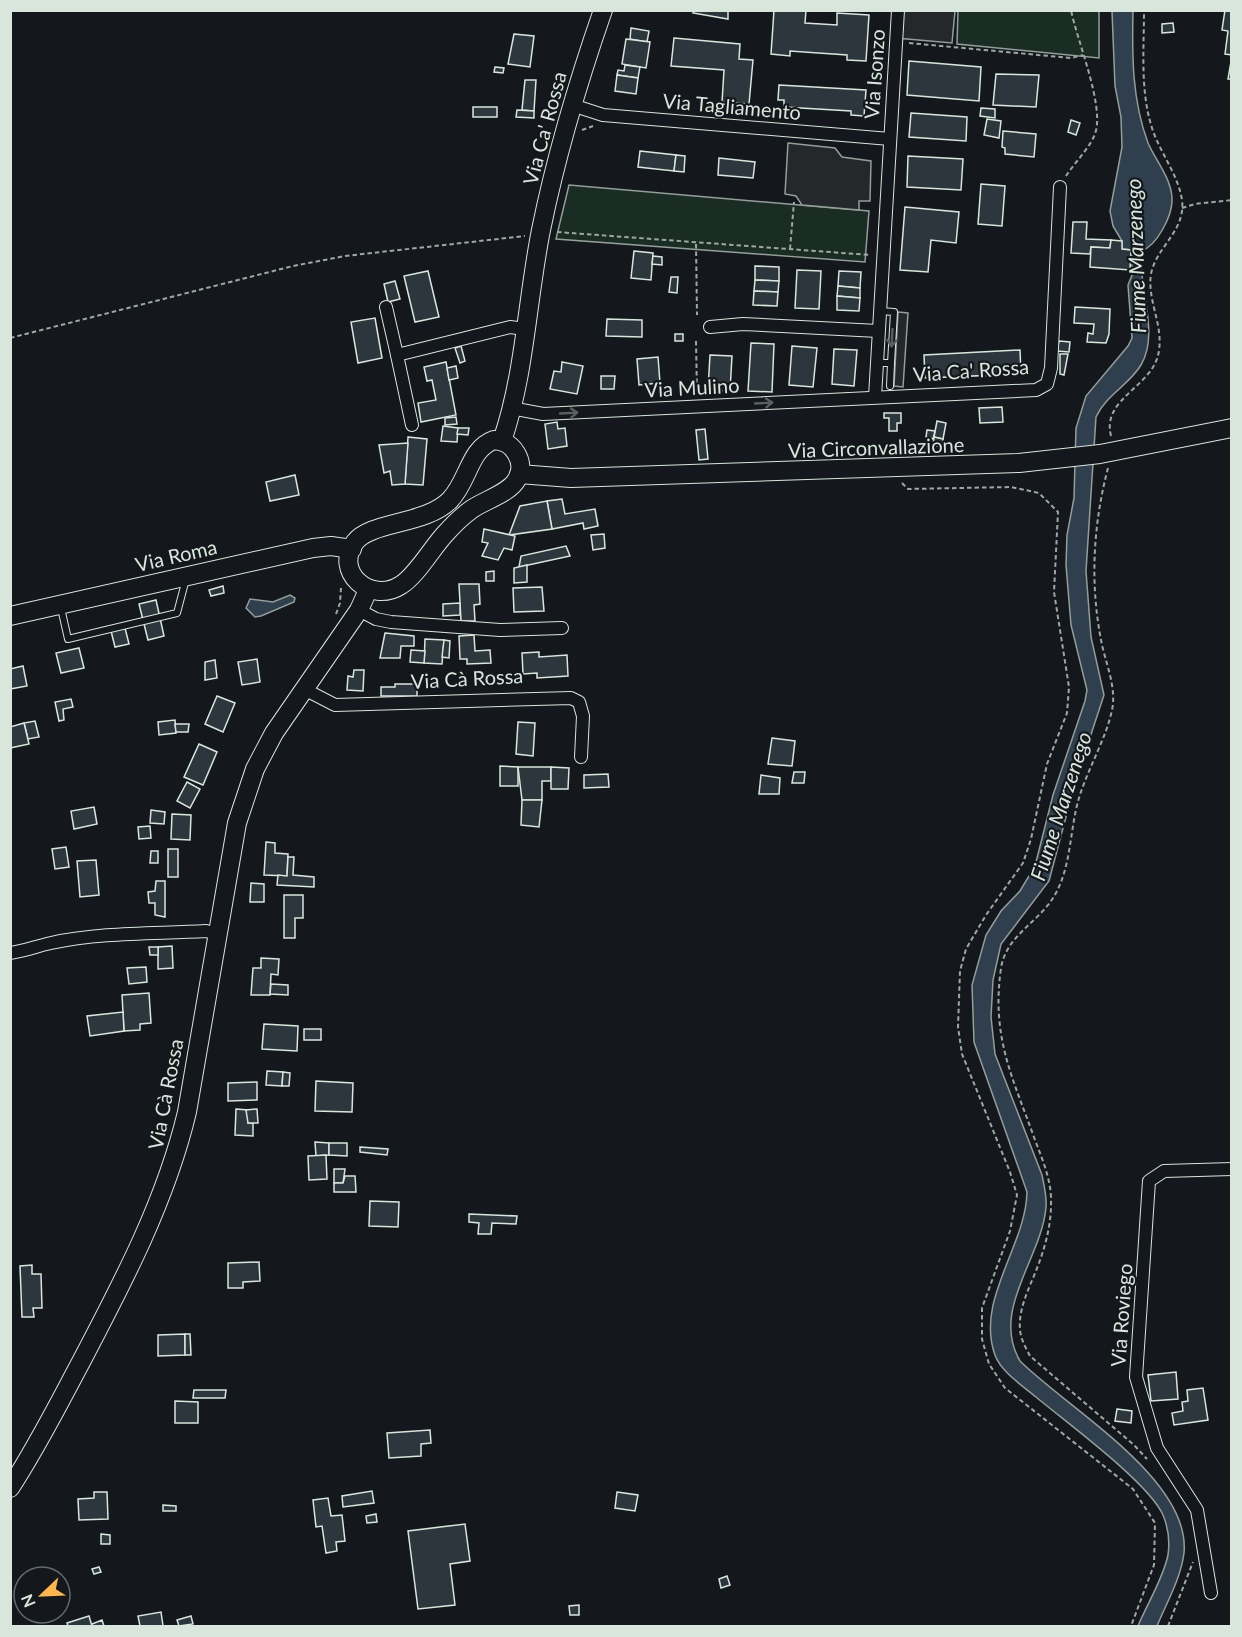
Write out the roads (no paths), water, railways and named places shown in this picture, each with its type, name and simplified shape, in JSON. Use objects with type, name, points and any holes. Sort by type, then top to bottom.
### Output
[{"type":"main road","name":"Via Ca' Rossa","points":[[502,441],[511,408],[541,229],[572,105],[603,10]]},
{"type":"main road","name":"Via Circonvallazione","points":[[519,474],[571,478],[976,467],[1108,452],[1232,428]]},
{"type":"main road","points":[[519,474],[512,486],[463,503],[419,518],[368,533],[356,541],[352,549],[350,567],[356,582],[368,590],[390,591],[402,585],[446,533],[463,503],[465,482],[477,451],[484,444],[502,441],[511,446],[518,456],[519,474]]},
{"type":"main road","name":"Via Roma","points":[[10,616],[313,548],[331,546],[352,549]]},
{"type":"main road","name":"Via Cà Rossa","points":[[10,1488],[29,1460],[112,1302],[162,1195],[176,1158],[187,1112],[237,823],[255,769],[274,733],[359,610],[368,590]]},
{"type":"street","name":"Via Isonzo","points":[[890,139],[898,10]]},
{"type":"street","name":"Via Tagliamento","points":[[572,105],[603,115],[890,139]]},
{"type":"street","points":[[875,398],[890,139]]},
{"type":"street","name":"Via Ca' Rossa","points":[[875,398],[1024,392],[1047,384],[1051,368],[1060,186]]},
{"type":"street","points":[[386,307],[411,425]]},
{"type":"street","points":[[710,327],[743,324],[878,331]]},
{"type":"street","points":[[397,355],[510,327],[525,329]]},
{"type":"street","name":"Via Mulino","points":[[511,408],[543,414],[875,398]]},
{"type":"street","points":[[359,610],[376,620],[391,622],[500,630],[562,628]]},
{"type":"street","name":"Via Cà Rossa","points":[[304,689],[335,705],[571,698],[579,702],[584,716],[581,757]]},
{"type":"street","points":[[10,953],[32,950],[51,943],[129,934],[206,931],[217,934]]},
{"type":"street","name":"Via Roviego","points":[[1211,1593],[1197,1510],[1157,1448],[1136,1377],[1149,1181],[1164,1171],[1232,1169]]},
{"type":"lane","points":[[879,311],[894,312],[890,386]]},
{"type":"lane","points":[[877,363],[891,363]]},
{"type":"lane","points":[[60,604],[68,639],[177,613],[187,576]]},
{"type":"water","name":"Fiume Marzenego","points":[[1112,11],[1133,11],[1133,61],[1139,111],[1148,143],[1169,184],[1172,205],[1167,221],[1158,237],[1141,251],[1142,280],[1149,325],[1146,352],[1136,372],[1106,402],[1096,417],[1086,571],[1091,637],[1104,695],[1075,783],[1049,881],[1001,944],[993,980],[991,1017],[995,1054],[1042,1175],[1046,1199],[1043,1226],[1014,1303],[1011,1323],[1012,1342],[1020,1361],[1122,1447],[1148,1472],[1168,1498],[1181,1525],[1184,1553],[1177,1581],[1157,1626],[1138,1626],[1166,1564],[1169,1545],[1163,1515],[1141,1486],[1086,1437],[1013,1378],[1002,1367],[995,1355],[991,1334],[991,1314],[996,1293],[1019,1233],[1025,1212],[1027,1192],[974,1042],[972,985],[986,935],[1001,911],[1020,891],[1035,866],[1053,795],[1087,690],[1071,625],[1066,565],[1067,535],[1074,498],[1076,428],[1086,396],[1128,346],[1132,338],[1128,285],[1132,275],[1132,250],[1122,249],[1122,241],[1113,226],[1110,211],[1122,147],[1121,117],[1115,86]]},
{"type":"water","points":[[290,595],[295,598],[294,602],[261,616],[255,617],[246,608],[250,599],[273,602]]}]
